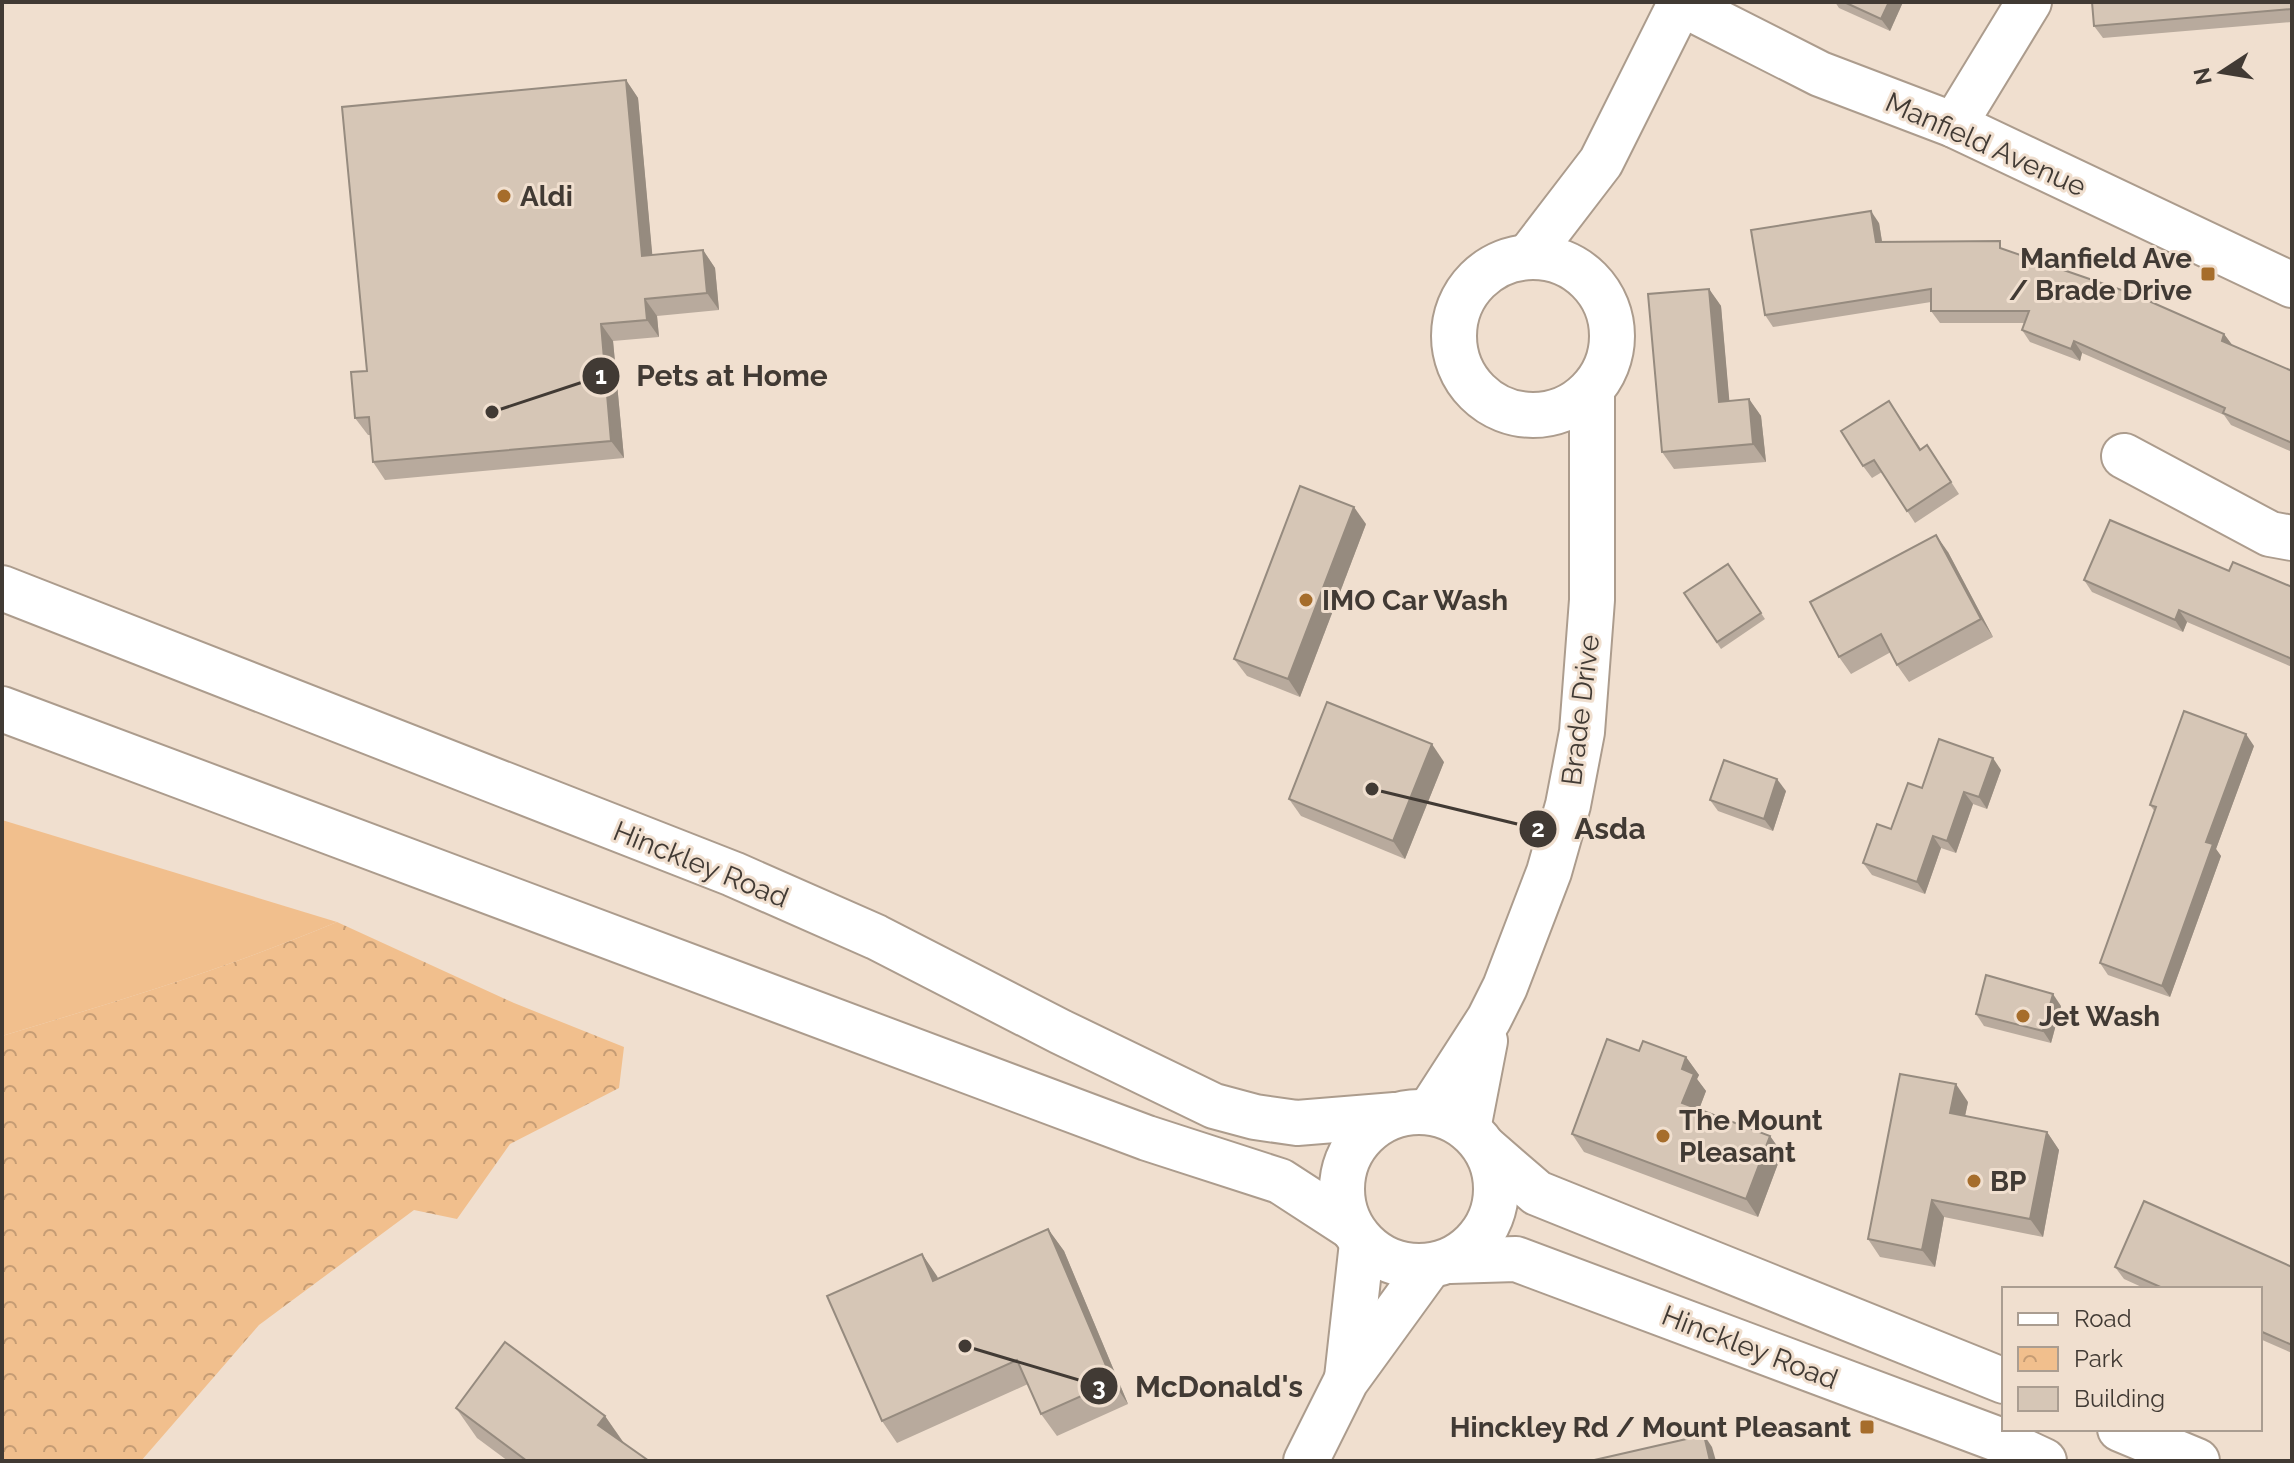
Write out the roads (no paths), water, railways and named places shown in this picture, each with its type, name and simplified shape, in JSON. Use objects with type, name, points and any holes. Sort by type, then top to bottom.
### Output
[{"type":"main road","points":[[1529,256],[1601,162],[1680,2]]},
{"type":"main road","name":"Manfield Avenue","points":[[1680,2],[1820,74],[1954,125],[2292,285]]},
{"type":"main road","points":[[1954,125],[2029,2]]},
{"type":"main road","points":[[1573,267],[1601,162]]},
{"type":"main road","points":[[1529,256],[1552,259],[1573,267],[1600,293],[1611,319],[1612,340],[1607,367],[1592,390],[1569,407],[1548,415],[1512,413],[1481,397],[1463,375],[1453,335],[1457,312],[1479,277],[1502,262],[1529,256]]},
{"type":"main road","name":"Brade Drive","points":[[1444,1126],[1528,932],[1568,805],[1588,675],[1592,600],[1592,390]]},
{"type":"main road","name":"Brade Drive","points":[[1548,415],[1590,532]]},
{"type":"main road","points":[[2124,456],[2270,534],[2292,538]]},
{"type":"main road","name":"Hinckley Road","points":[[2,588],[733,874],[876,937],[1214,1106],[1255,1117],[1297,1123],[1444,1126]]},
{"type":"main road","points":[[2,709],[1117,1127],[1280,1181],[1393,1263],[1439,1264]]},
{"type":"main road","points":[[1306,1461],[1346,1381],[1439,1264],[1480,1239],[1495,1207],[1496,1173],[1444,1126]]},
{"type":"main road","points":[[1346,1381],[1356,1235],[1342,1201],[1343,1170],[1364,1134],[1444,1126],[1537,1193],[2002,1380]]},
{"type":"main road","name":"Hinckley Road","points":[[1439,1264],[1516,1259],[1997,1439],[2044,1461]]},
{"type":"main road","points":[[2125,1431],[2197,1461]]},
{"type":"place","name":"Aldi","points":[[504,196]]},
{"type":"place","name":"Manfield Ave / Brade Drive","points":[[2208,274]]},
{"type":"place","name":"Pets at Home","points":[[492,412]]},
{"type":"place","name":"IMO Car Wash","points":[[1306,600]]},
{"type":"place","name":"Asda","points":[[1372,789]]},
{"type":"place","name":"Jet Wash","points":[[2023,1016]]},
{"type":"place","name":"The Mount Pleasant","points":[[1663,1136]]},
{"type":"place","name":"BP","points":[[1974,1181]]},
{"type":"place","name":"McDonald's","points":[[965,1346]]},
{"type":"place","name":"Hinckley Rd / Mount Pleasant","points":[[1867,1427]]}]
